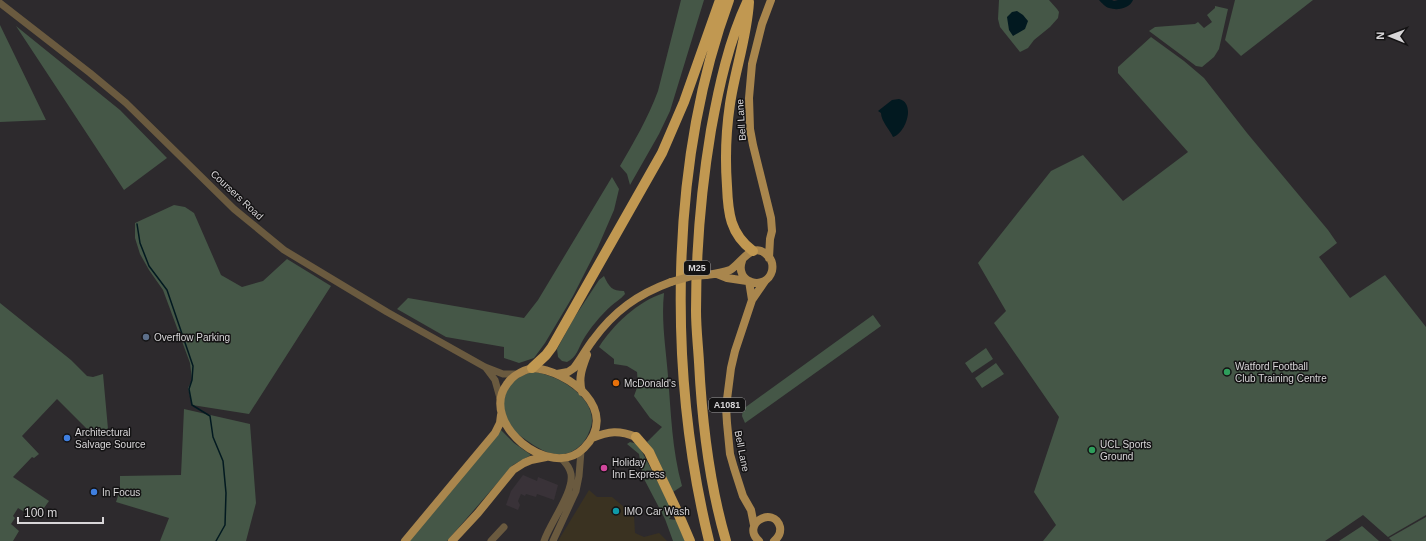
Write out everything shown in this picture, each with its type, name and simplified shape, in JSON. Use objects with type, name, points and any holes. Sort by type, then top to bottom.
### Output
[{"type":"highway","points":[[532,368],[552,347],[662,153],[684,102],[720,0]]},
{"type":"highway","name":"M25","points":[[709,541],[697,487],[685,396],[681,298],[682,252],[689,170],[696,124],[715,44],[729,0]]},
{"type":"highway","name":"M25","points":[[749,0],[748,22],[730,104],[726,148],[726,177],[728,204],[732,224],[738,236],[747,247],[754,251]]},
{"type":"highway","name":"M25","points":[[726,541],[709,466],[701,403],[696,312],[698,244],[702,197],[715,108],[737,25],[749,0]]},
{"type":"highway","points":[[636,437],[649,452],[690,541]]},
{"type":"main road","name":"Bell Lane","points":[[770,258],[772,218],[753,145],[750,129],[749,98],[754,58],[762,24],[771,0]]},
{"type":"main road","points":[[557,374],[568,372],[574,368],[605,324],[623,306],[655,288],[671,282],[692,276],[716,274],[728,271],[742,261],[748,253],[754,251],[770,239]]},
{"type":"main road","points":[[716,274],[727,278],[755,283],[765,281],[771,273],[772,268],[770,258],[762,252],[754,251]]},
{"type":"main road","points":[[742,261],[742,275],[748,281]]},
{"type":"main road","name":"Bell Lane","points":[[748,281],[752,300]]},
{"type":"main road","name":"Bell Lane","points":[[759,541],[754,534],[754,525],[750,510],[737,481],[730,454],[726,407],[734,357],[752,300],[765,281]]},
{"type":"main road","points":[[582,392],[580,376],[592,341]]},
{"type":"main road","points":[[405,541],[495,433],[500,423],[500,398],[504,388],[516,374],[532,368],[541,369],[557,374],[582,392],[593,404],[596,417],[596,428],[592,438],[581,451],[571,456],[561,458],[546,457],[524,462],[513,470],[452,541]]},
{"type":"main road","points":[[501,415],[506,426],[515,437],[531,449],[546,457]]},
{"type":"main road","points":[[592,438],[604,433],[615,432],[636,437]]},
{"type":"main road","points":[[750,510],[764,517],[775,519],[779,525],[781,537],[774,541]]},
{"type":"main road","points":[[754,525],[764,517]]},
{"type":"street","name":"Coursers Road","points":[[0,3],[126,103],[234,209],[284,250],[387,312],[485,367],[503,374],[516,374]]},
{"type":"street","name":"Coursers Road","points":[[485,367],[495,380],[500,398]]},
{"type":"street","points":[[553,541],[576,490],[581,451]]},
{"type":"street","points":[[544,541],[564,500],[571,479],[570,470],[561,458]]},
{"type":"street","points":[[491,541],[504,527]]},
{"type":"shaded area","points":[[523,475],[537,481],[538,477],[558,485],[554,500],[537,494],[536,497],[521,494],[518,501],[520,505],[518,510],[506,505],[511,491]]},
{"type":"shaded area","points":[[589,490],[597,497],[612,497],[634,516],[635,533],[644,537],[659,533],[667,541],[558,541]]},
{"type":"green space","points":[[681,0],[704,0],[670,111],[659,134],[630,185],[627,174],[620,166],[636,139],[658,91]]},
{"type":"green space","points":[[999,0],[1049,0],[1059,12],[1058,18],[1050,27],[1034,40],[1028,48],[1020,52],[1000,27],[998,19]]},
{"type":"green space","points":[[1235,0],[1313,0],[1241,56],[1225,40]]},
{"type":"green space","points":[[1215,6],[1228,9],[1219,49],[1214,57],[1202,67],[1196,66],[1149,31],[1155,27],[1195,24],[1198,22],[1204,28],[1212,22],[1207,15],[1215,8]]},
{"type":"green space","points":[[0,25],[46,120],[0,122]]},
{"type":"green space","points":[[16,26],[120,110],[167,158],[124,190]]},
{"type":"green space","name":"Watford Football Club Training Centre","points":[[1151,37],[1184,61],[1204,78],[1247,133],[1328,230],[1337,243],[1319,257],[1350,298],[1385,275],[1426,327],[1426,515],[1388,537],[1363,515],[1325,541],[1043,541],[1056,525],[1034,492],[1059,417],[994,323],[1006,311],[978,263],[1051,171],[1083,155],[1123,201],[1188,152],[1118,73],[1118,67]]},
{"type":"green space","points":[[612,177],[619,189],[614,210],[598,247],[573,296],[545,343],[534,358],[519,363],[504,358],[504,347],[446,337],[397,309],[408,298],[524,318],[538,300]]},
{"type":"green space","points":[[174,205],[185,207],[194,213],[221,275],[242,287],[263,281],[287,259],[331,286],[249,414],[192,405],[188,388],[192,380],[190,363],[163,290],[140,254],[135,238],[135,223]]},
{"type":"green space","points":[[604,276],[611,288],[624,291],[625,294],[596,322],[586,335],[573,358],[567,362],[562,361],[558,357],[557,349],[574,318],[599,280]]},
{"type":"green space","points":[[664,293],[663,324],[672,431],[682,486],[673,492],[655,453],[647,442],[662,427],[650,418],[634,396],[638,385],[637,372],[627,366],[614,364],[614,359],[599,347],[611,330],[627,315],[645,302]]},
{"type":"green space","points":[[0,303],[71,360],[87,376],[93,377],[103,374],[108,429],[92,434],[57,399],[22,436],[39,454],[34,458],[32,457],[13,477],[49,501],[36,519],[18,508],[13,516],[15,518],[11,524],[19,531],[13,541],[0,541]]},
{"type":"green space","points":[[873,315],[881,326],[745,423],[742,416],[743,409]]},
{"type":"green space","points":[[986,348],[993,359],[972,373],[965,363]]},
{"type":"green space","points":[[996,363],[1004,374],[982,388],[975,378]]},
{"type":"green space","points":[[533,372],[555,378],[566,384],[585,400],[590,410],[592,421],[588,435],[582,444],[571,452],[565,454],[553,454],[541,450],[516,433],[507,419],[504,410],[504,402],[510,386],[523,375]]},
{"type":"green space","points":[[184,409],[250,424],[256,503],[246,541],[160,541],[169,518],[116,502],[120,490],[120,476],[181,475]]},
{"type":"green space","points":[[501,430],[514,443],[531,455],[513,465],[447,541],[409,541]]},
{"type":"green space","points":[[630,442],[638,444],[674,513],[669,519],[676,520],[685,541],[673,541],[665,519],[643,477],[639,454],[627,444]]},
{"type":"green space","points":[[1426,517],[1426,541],[1392,541],[1389,538]]},
{"type":"green space","points":[[1362,526],[1379,541],[1339,541]]},
{"type":"water","points":[[1099,0],[1133,0],[1126,7],[1112,9],[1104,5]]},
{"type":"water","points":[[1017,11],[1028,21],[1025,29],[1013,36],[1009,30],[1007,17],[1012,12]]},
{"type":"water","points":[[899,99],[907,106],[908,112],[902,130],[893,137],[881,116],[881,113],[878,111],[892,100]]},
{"type":"waterway","points":[[137,224],[140,243],[149,266],[167,290],[193,366],[192,380],[189,389],[192,405],[210,416],[213,437],[223,461],[226,493],[225,525],[216,541]]},
{"type":"place","name":"Overflow Parking","points":[[146,337]]},
{"type":"place","name":"Watford Football Club Training Centre","points":[[1227,372]]},
{"type":"place","name":"McDonald's","points":[[616,383]]},
{"type":"place","name":"Architectural Salvage Source","points":[[67,438]]},
{"type":"place","name":"UCL Sports Ground","points":[[1092,450]]},
{"type":"place","name":"Holiday Inn Express","points":[[604,468]]},
{"type":"place","name":"In Focus","points":[[94,492]]},
{"type":"place","name":"IMO Car Wash","points":[[616,511]]}]
